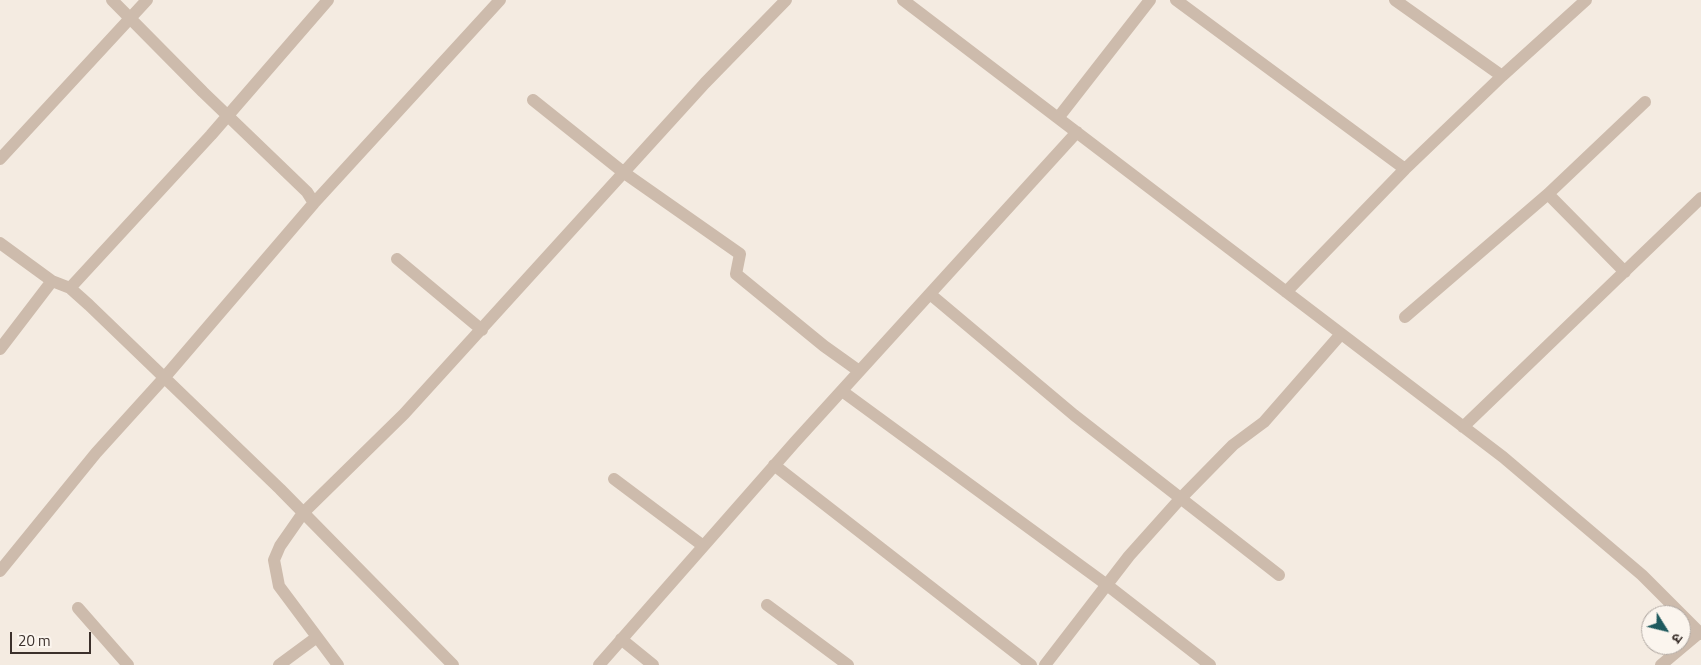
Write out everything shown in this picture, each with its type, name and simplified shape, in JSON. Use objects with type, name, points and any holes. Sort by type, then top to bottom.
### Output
[{"type":"street","points":[[112,0],[307,192],[314,203]]},
{"type":"street","points":[[0,159],[147,0]]},
{"type":"street","points":[[70,288],[228,116],[328,0]]},
{"type":"street","points":[[0,571],[96,453],[164,378],[314,203],[500,0]]},
{"type":"street","points":[[338,665],[279,586],[274,560],[280,546],[303,514],[404,414],[623,172],[786,0]]},
{"type":"street","points":[[903,0],[1503,457],[1642,574],[1700,633],[1662,665]]},
{"type":"street","points":[[1058,118],[1150,0]]},
{"type":"street","points":[[1176,0],[1405,169]]},
{"type":"street","points":[[1286,292],[1405,169],[1502,76],[1586,0]]},
{"type":"street","points":[[1400,2],[1502,76]]},
{"type":"street","points":[[533,100],[623,172],[740,254],[736,274],[824,346],[859,371]]},
{"type":"street","points":[[1405,317],[1548,194],[1645,102]]},
{"type":"street","points":[[599,665],[702,545],[1077,132]]},
{"type":"street","points":[[1548,194],[1624,272]]},
{"type":"street","points":[[1463,427],[1701,198]]},
{"type":"street","points":[[0,243],[52,281],[70,288],[303,514],[453,665]]},
{"type":"street","points":[[397,258],[482,330]]},
{"type":"street","points":[[0,349],[52,281]]},
{"type":"street","points":[[930,294],[1074,415],[1279,575]]},
{"type":"street","points":[[1045,665],[1107,585],[1180,499],[1233,445],[1264,422],[1341,334]]},
{"type":"street","points":[[842,391],[1107,585],[1210,665]]},
{"type":"street","points":[[774,465],[1031,665]]},
{"type":"street","points":[[614,480],[702,545]]},
{"type":"street","points":[[768,605],[848,665]]},
{"type":"street","points":[[78,608],[128,665]]},
{"type":"street","points":[[279,665],[317,637]]},
{"type":"street","points":[[621,639],[653,665]]}]
